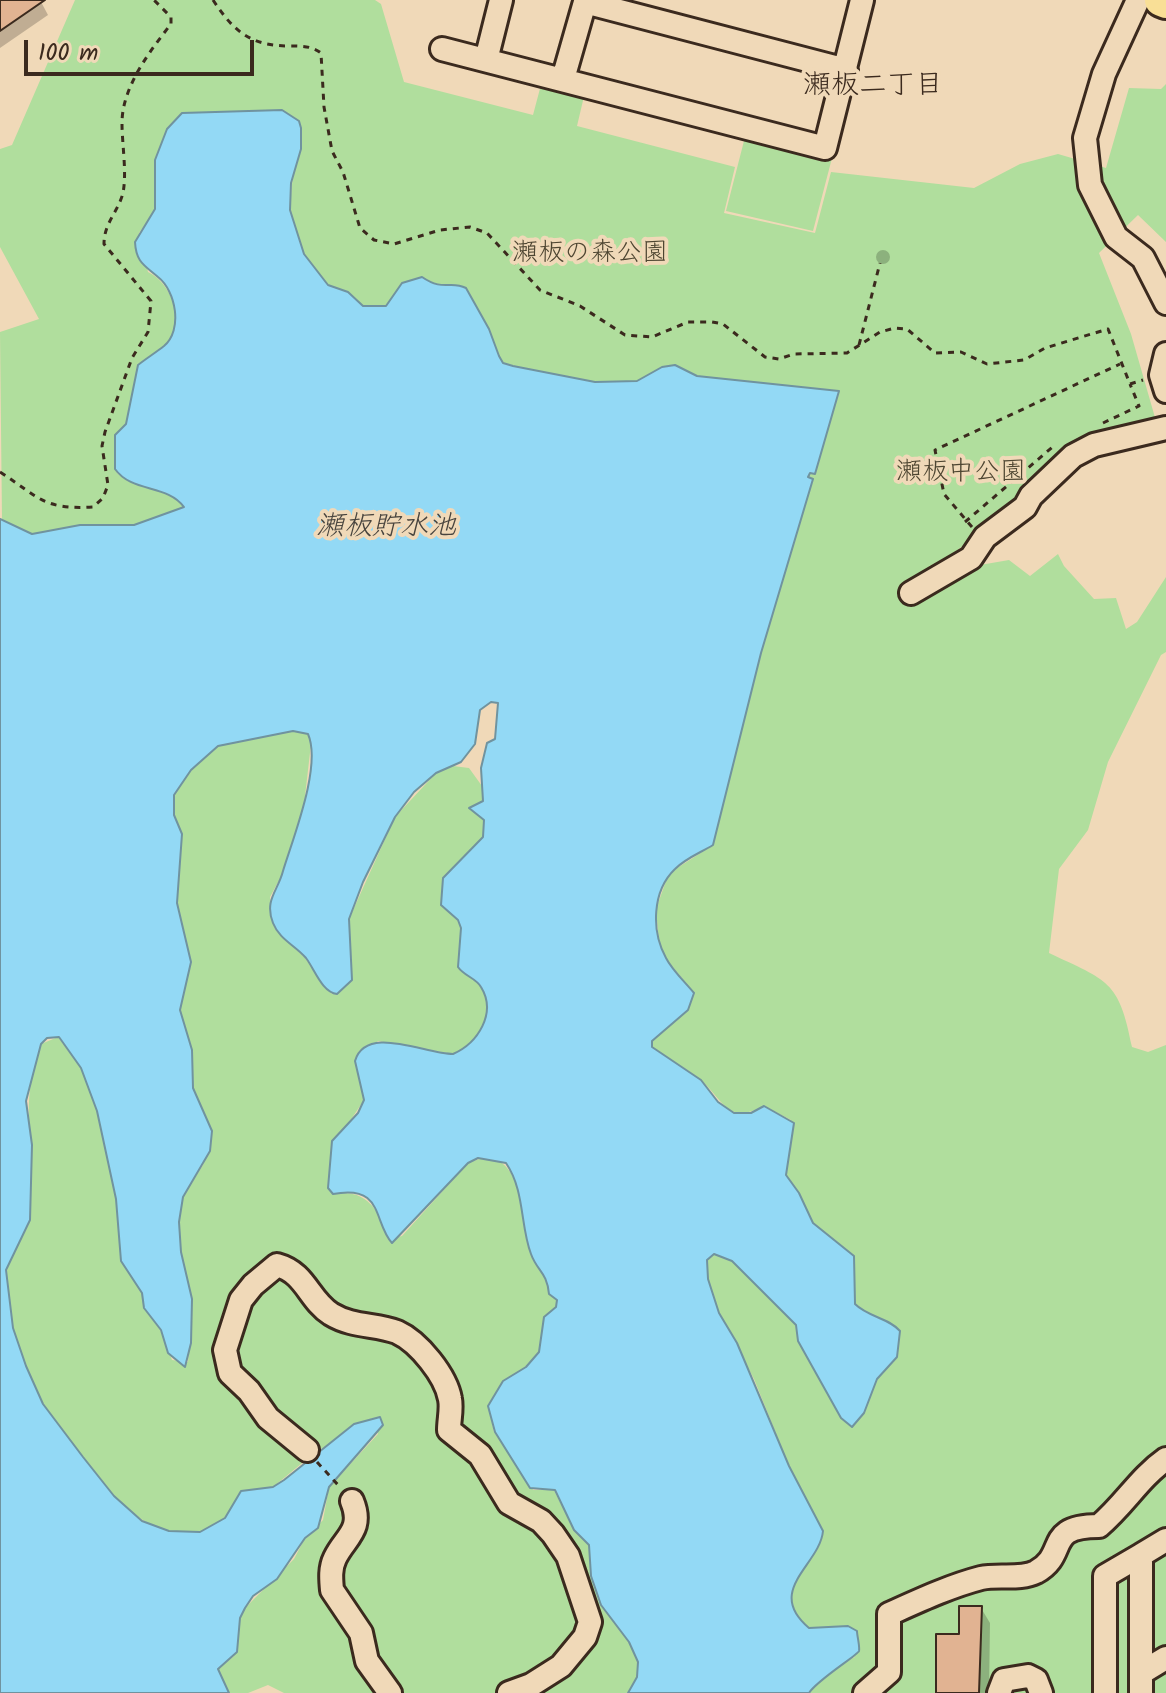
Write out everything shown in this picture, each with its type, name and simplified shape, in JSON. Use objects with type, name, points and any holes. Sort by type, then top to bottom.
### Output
[{"type":"street","points":[[486,60],[501,0]]},
{"type":"street","points":[[442,49],[825,148],[862,0]]},
{"type":"street","points":[[1138,0],[1104,74],[1085,138],[1090,185],[1116,237],[1143,258],[1166,303]]},
{"type":"street","points":[[563,79],[585,2],[648,9],[846,70]]},
{"type":"street","points":[[911,593],[971,558],[985,537],[1025,507],[1031,496],[1073,456],[1094,445],[1166,428]]},
{"type":"street","points":[[307,1450],[268,1418],[249,1391],[230,1373],[225,1350],[241,1300],[277,1265],[300,1275],[314,1298],[331,1314],[357,1325],[400,1333],[430,1361],[445,1383],[451,1401],[449,1430],[480,1455],[509,1503],[541,1521],[568,1556],[590,1622],[585,1637],[561,1666],[531,1685],[509,1693]]},
{"type":"street","points":[[865,1693],[889,1672],[889,1614],[982,1578],[1031,1574],[1047,1565],[1067,1530],[1077,1526],[1099,1526],[1126,1504],[1143,1475],[1166,1459]]},
{"type":"street","points":[[352,1501],[355,1526],[349,1542],[335,1557],[331,1572],[332,1590],[361,1633],[367,1661],[390,1693]]},
{"type":"street","points":[[1105,1693],[1105,1576],[1166,1540]]},
{"type":"street","points":[[1141,1555],[1141,1683]]},
{"type":"street","points":[[1141,1683],[1166,1658]]},
{"type":"street","points":[[999,1693],[1004,1680],[1028,1676],[1036,1680],[1041,1693]]},
{"type":"path","points":[[0,472],[32,497],[72,508],[93,507],[108,485],[102,446],[105,432],[132,358],[148,332],[151,301],[142,286],[110,254],[104,244],[104,229],[123,193],[122,118],[125,99],[171,24],[171,17],[154,0]]},
{"type":"path","points":[[213,0],[233,30],[250,40],[263,45],[306,46],[321,53],[324,107],[332,151],[360,228],[374,240],[394,244],[440,230],[470,227],[487,233],[540,290],[580,306],[625,335],[652,337],[688,322],[712,322],[723,324],[765,357],[832,356],[859,347],[880,332],[907,329],[935,353],[961,352],[987,364],[1024,360],[1045,348],[1108,329],[1130,384],[1164,374]]},
{"type":"path","points":[[859,347],[880,263]]},
{"type":"path","points":[[985,537],[965,522],[944,494],[935,450],[1121,363]]},
{"type":"path","points":[[307,1450],[352,1501]]},
{"type":"green space","points":[[75,0],[375,0],[381,4],[404,82],[533,115],[542,81],[585,92],[577,126],[735,167],[724,213],[815,233],[831,172],[974,188],[1020,164],[1058,154],[1106,168],[1129,88],[1161,89],[1166,84],[1166,242],[1138,215],[1099,253],[1131,334],[1156,421],[1097,437],[928,574],[1009,560],[1030,576],[1058,554],[1064,566],[1094,599],[1116,598],[1126,629],[1137,622],[1166,577],[1166,652],[1161,655],[1108,762],[1088,830],[1059,869],[1049,953],[1108,985],[1122,1008],[1132,1047],[1148,1052],[1166,1045],[1166,1693],[809,1693],[836,1666],[855,1657],[826,1628],[809,1628],[792,1602],[798,1578],[820,1543],[823,1531],[789,1466],[754,1379],[719,1313],[708,1279],[707,1260],[714,1254],[732,1261],[796,1325],[798,1341],[841,1417],[864,1413],[877,1379],[897,1358],[900,1331],[855,1304],[854,1256],[813,1223],[786,1175],[791,1120],[764,1106],[742,1113],[734,1112],[690,1071],[652,1048],[652,1041],[688,1010],[682,978],[666,960],[659,942],[656,909],[667,878],[674,870],[713,845],[761,653],[813,480],[808,478],[809,473],[814,474],[823,389],[697,376],[675,365],[662,367],[637,381],[595,382],[503,363],[489,329],[466,288],[436,284],[422,277],[399,289],[387,306],[363,306],[346,292],[326,283],[313,270],[303,255],[292,220],[292,184],[301,149],[173,126],[159,153],[157,204],[139,233],[148,272],[170,295],[176,317],[175,328],[163,347],[138,365],[126,424],[114,440],[117,473],[134,483],[170,495],[185,507],[134,525],[80,525],[32,534],[2,521],[0,332],[39,319],[0,247],[0,149],[12,145]]},
{"type":"green space","points":[[745,137],[832,158],[813,231],[726,211]]},
{"type":"green space","points":[[293,731],[308,734],[311,744],[304,805],[282,875],[270,897],[275,929],[305,958],[332,994],[352,971],[349,919],[395,817],[436,773],[453,766],[469,768],[482,786],[483,801],[470,809],[484,820],[483,838],[455,865],[441,904],[455,916],[461,927],[462,965],[464,971],[482,988],[486,998],[486,1017],[470,1043],[453,1054],[378,1041],[355,1061],[364,1100],[350,1121],[333,1194],[345,1193],[363,1198],[381,1219],[388,1239],[402,1236],[468,1163],[486,1158],[499,1161],[509,1171],[521,1201],[532,1256],[546,1280],[549,1294],[557,1299],[556,1307],[544,1317],[539,1352],[526,1367],[503,1381],[488,1405],[494,1432],[533,1490],[554,1490],[574,1530],[589,1545],[591,1576],[601,1605],[629,1642],[639,1662],[637,1677],[628,1693],[284,1693],[268,1685],[248,1693],[229,1693],[218,1669],[234,1656],[240,1618],[245,1608],[294,1559],[305,1538],[323,1520],[329,1487],[378,1434],[373,1418],[347,1429],[334,1443],[318,1450],[273,1487],[241,1492],[217,1525],[186,1535],[162,1530],[138,1516],[114,1496],[57,1425],[32,1383],[22,1358],[9,1309],[7,1271],[13,1249],[30,1218],[31,1081],[41,1044],[58,1037],[81,1068],[97,1111],[116,1199],[121,1261],[142,1293],[144,1308],[157,1322],[172,1360],[188,1362],[192,1299],[181,1252],[179,1222],[183,1197],[203,1165],[212,1131],[193,1088],[191,1045],[180,1010],[191,962],[177,903],[182,835],[174,815],[174,795],[191,770],[218,746]]},
{"type":"water","name":"瀬板貯水池","points":[[282,110],[299,121],[301,128],[301,149],[291,183],[290,210],[304,254],[328,285],[348,292],[363,306],[386,306],[402,283],[422,277],[436,284],[466,288],[489,329],[503,363],[513,366],[595,382],[637,381],[662,367],[675,365],[697,376],[839,391],[815,474],[810,473],[808,477],[813,479],[761,653],[713,845],[675,869],[667,878],[658,900],[656,924],[661,947],[672,967],[694,993],[688,1010],[652,1041],[652,1047],[701,1080],[718,1102],[734,1113],[751,1113],[764,1106],[794,1123],[786,1175],[799,1193],[813,1223],[854,1256],[855,1304],[900,1331],[897,1357],[877,1379],[864,1413],[852,1427],[841,1418],[798,1341],[796,1325],[732,1261],[714,1254],[707,1260],[708,1279],[719,1313],[737,1343],[789,1466],[823,1531],[820,1543],[798,1578],[792,1602],[809,1628],[848,1626],[857,1631],[859,1651],[809,1693],[628,1693],[637,1677],[638,1662],[629,1642],[601,1605],[591,1576],[589,1545],[574,1530],[555,1490],[530,1488],[495,1432],[488,1406],[503,1381],[526,1367],[539,1352],[544,1317],[556,1307],[557,1300],[549,1294],[546,1281],[533,1260],[516,1185],[506,1163],[478,1158],[468,1163],[392,1243],[369,1200],[361,1194],[349,1192],[333,1194],[328,1188],[332,1141],[358,1113],[364,1100],[355,1061],[361,1050],[371,1044],[383,1043],[453,1054],[470,1043],[486,1017],[487,1007],[481,987],[458,967],[461,928],[458,920],[441,905],[443,878],[483,837],[484,820],[469,808],[483,801],[481,768],[487,743],[495,739],[498,703],[491,702],[480,710],[475,744],[461,762],[436,773],[414,792],[395,817],[363,882],[349,919],[352,980],[337,994],[327,989],[306,958],[279,934],[270,908],[309,783],[311,748],[308,734],[293,731],[218,746],[191,770],[174,795],[174,815],[182,834],[177,903],[191,962],[180,1010],[192,1050],[193,1088],[212,1131],[210,1151],[183,1197],[179,1222],[181,1252],[192,1299],[191,1343],[185,1367],[168,1353],[161,1330],[144,1308],[142,1293],[121,1261],[116,1199],[97,1111],[81,1068],[59,1037],[47,1038],[41,1044],[26,1101],[32,1145],[30,1220],[6,1270],[13,1328],[43,1404],[114,1496],[142,1521],[169,1531],[200,1532],[225,1518],[241,1491],[273,1487],[354,1424],[380,1417],[383,1425],[329,1487],[318,1528],[305,1538],[277,1579],[253,1596],[245,1608],[240,1618],[237,1652],[218,1669],[229,1693],[0,1693],[0,519],[32,534],[80,525],[134,525],[184,507],[168,495],[131,482],[115,469],[115,435],[126,424],[138,365],[164,346],[174,330],[175,311],[169,291],[142,262],[135,242],[155,209],[155,160],[167,129],[182,113]]},
{"type":"building","points":[[0,0],[45,0],[0,31]]},
{"type":"building","points":[[959,1606],[982,1606],[979,1693],[936,1693],[936,1634],[959,1634]]},
{"type":"district","name":"瀬板二丁目","points":[[873,88]]},
{"type":"park label","name":"瀬板の森公園","points":[[590,256]]},
{"type":"park label","name":"瀬板中公園","points":[[961,475]]}]
